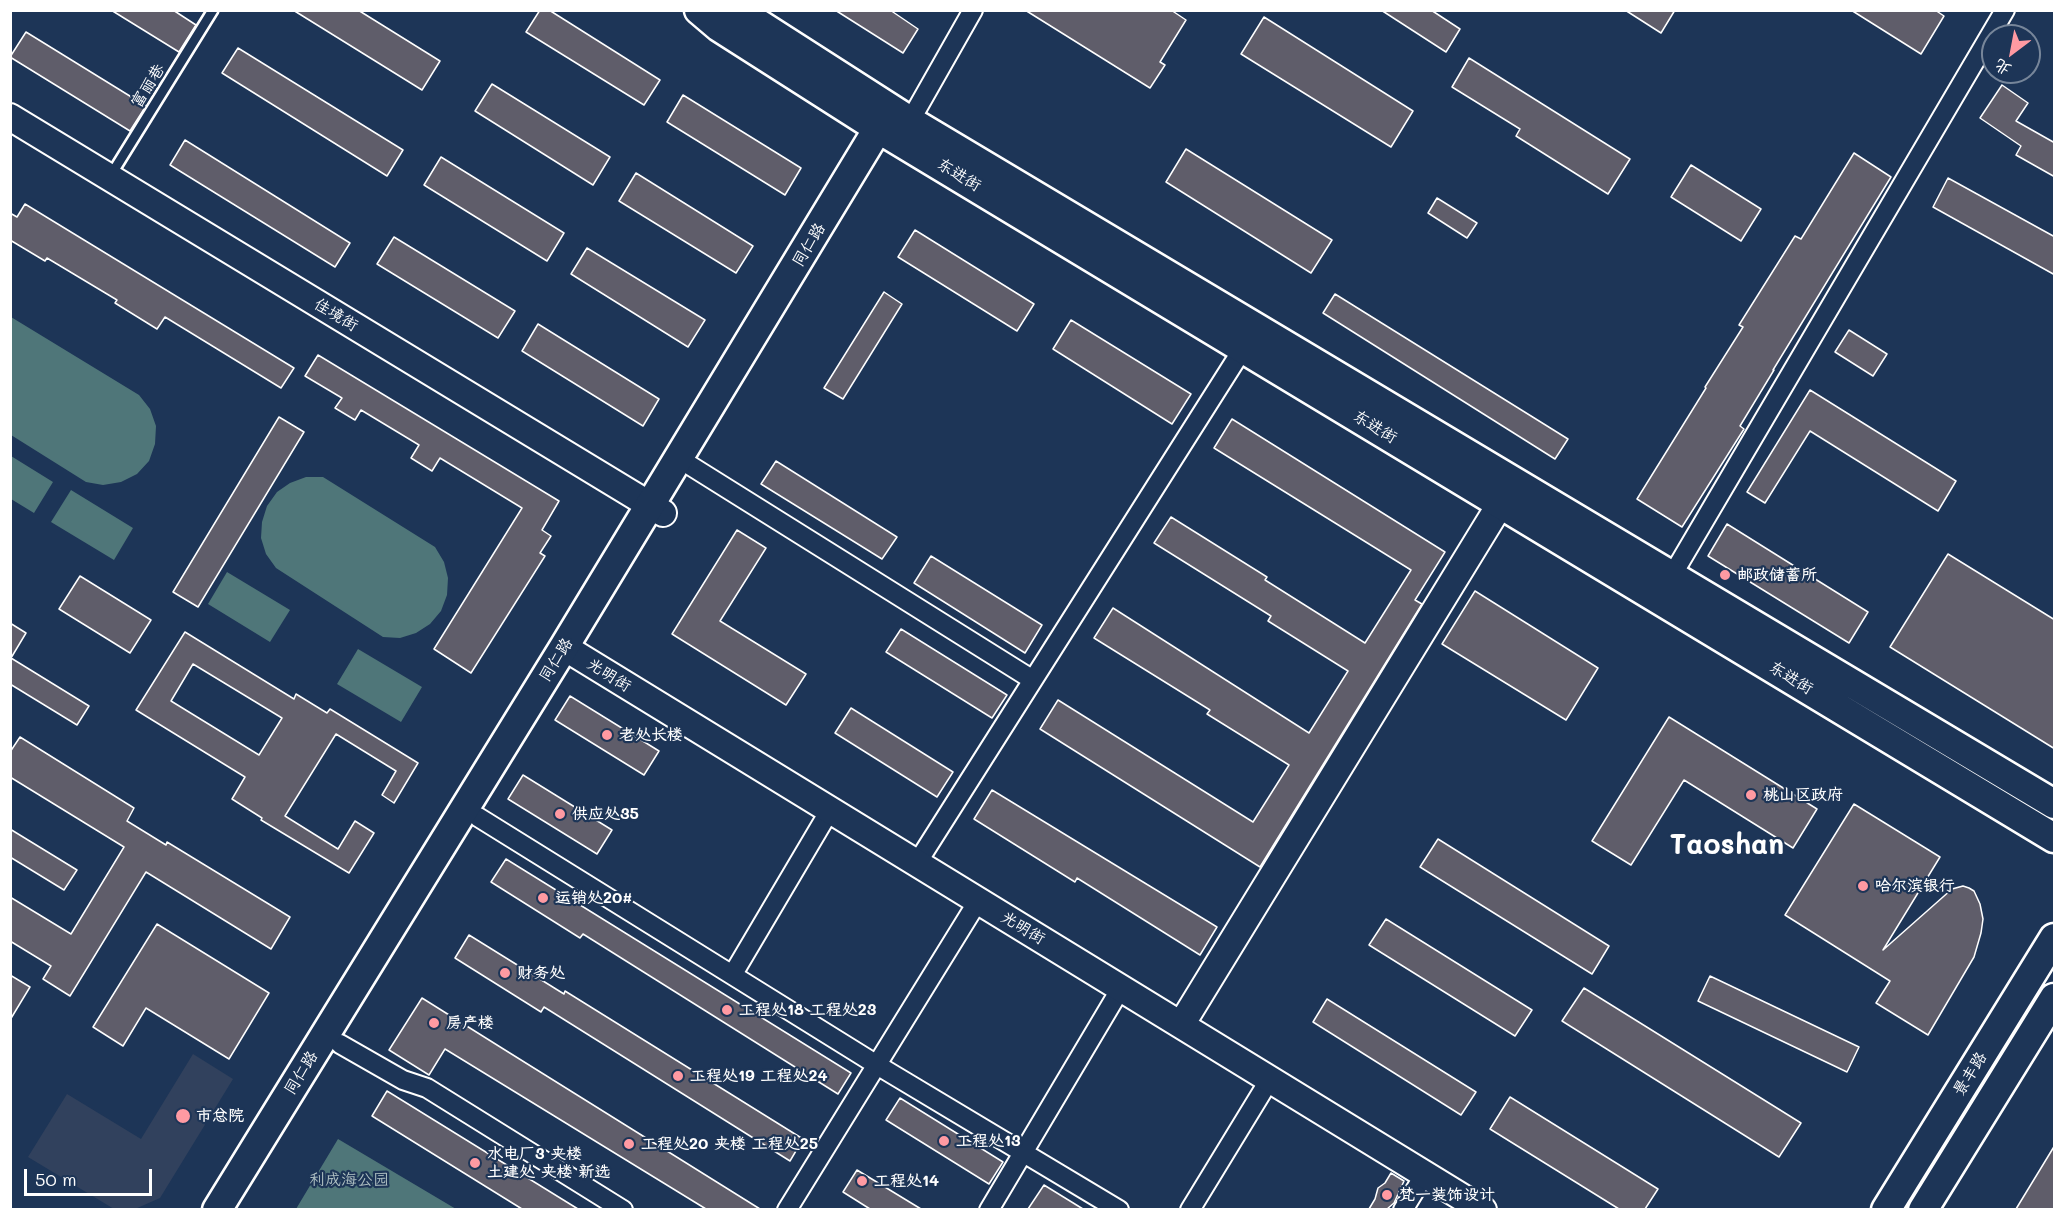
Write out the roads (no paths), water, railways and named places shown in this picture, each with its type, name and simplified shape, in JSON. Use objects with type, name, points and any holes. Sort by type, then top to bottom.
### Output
[{"type":"main road","name":"东进街","points":[[699,10],[719,27],[895,122],[1665,587],[2055,838]]},
{"type":"main road","name":"东进街","points":[[737,10],[895,122],[1244,347],[1501,503],[1665,587],[2055,804]]},
{"type":"main road","name":"同仁路","points":[[656,509],[691,466],[895,122]]},
{"type":"main road","name":"同仁路","points":[[217,1209],[570,651],[895,122]]},
{"type":"main road","name":"同仁路","points":[[240,1209],[478,817],[570,651]]},
{"type":"main road","name":"景丰路","points":[[1886,1209],[2055,938]]},
{"type":"main road","name":"景丰路","points":[[1923,1209],[2055,998]]},
{"type":"street","points":[[895,122],[973,10]]},
{"type":"street","points":[[1665,587],[2005,10]]},
{"type":"street","name":"佳境街","points":[[10,117],[656,509]]},
{"type":"street","points":[[916,863],[1244,347]]},
{"type":"street","points":[[691,466],[1033,680]]},
{"type":"street","points":[[1181,1025],[1501,503]]},
{"type":"street","name":"光明街","points":[[570,651],[1483,1209]]},
{"type":"street","points":[[733,974],[830,810]]},
{"type":"street","points":[[478,817],[878,1065],[1119,1209]]},
{"type":"street","points":[[787,1209],[978,901]]},
{"type":"street","points":[[989,1209],[1121,988]]},
{"type":"street","points":[[340,1044],[403,1080],[427,1088],[623,1209]]},
{"type":"street","points":[[1190,1209],[1270,1079]]},
{"type":"street","points":[[1403,1209],[1425,1174]]},
{"type":"lane","name":"富丽巷","points":[[110,177],[213,10]]},
{"type":"place","name":"邮政储蓄所","points":[[1725,575]]},
{"type":"place","name":"老处长楼","points":[[607,735]]},
{"type":"place","name":"桃山区政府","points":[[1751,795]]},
{"type":"place","name":"供应处35","points":[[560,814]]},
{"type":"place","name":"哈尔滨银行","points":[[1863,886]]},
{"type":"place","name":"运销处20#","points":[[543,898]]},
{"type":"place","name":"财务处","points":[[505,973]]},
{"type":"place","name":"工程处18 工程处23","points":[[727,1010]]},
{"type":"place","name":"房产楼","points":[[434,1023]]},
{"type":"place","name":"工程处19 工程处24","points":[[678,1076]]},
{"type":"place","name":"市总院","points":[[183,1116]]},
{"type":"place","name":"工程处13","points":[[944,1141]]},
{"type":"place","name":"工程处20 夹楼 工程处25","points":[[629,1144]]},
{"type":"place","name":"水电厂3 夹楼 土建处 夹楼 新选","points":[[475,1163]]},
{"type":"place","name":"工程处14","points":[[862,1181]]},
{"type":"place","name":"梵一装饰设计","points":[[1387,1195]]},
{"type":"district","name":"Taoshan","points":[[1727,845]]},
{"type":"park label","name":"利成海公园","points":[[349,1180]]}]
